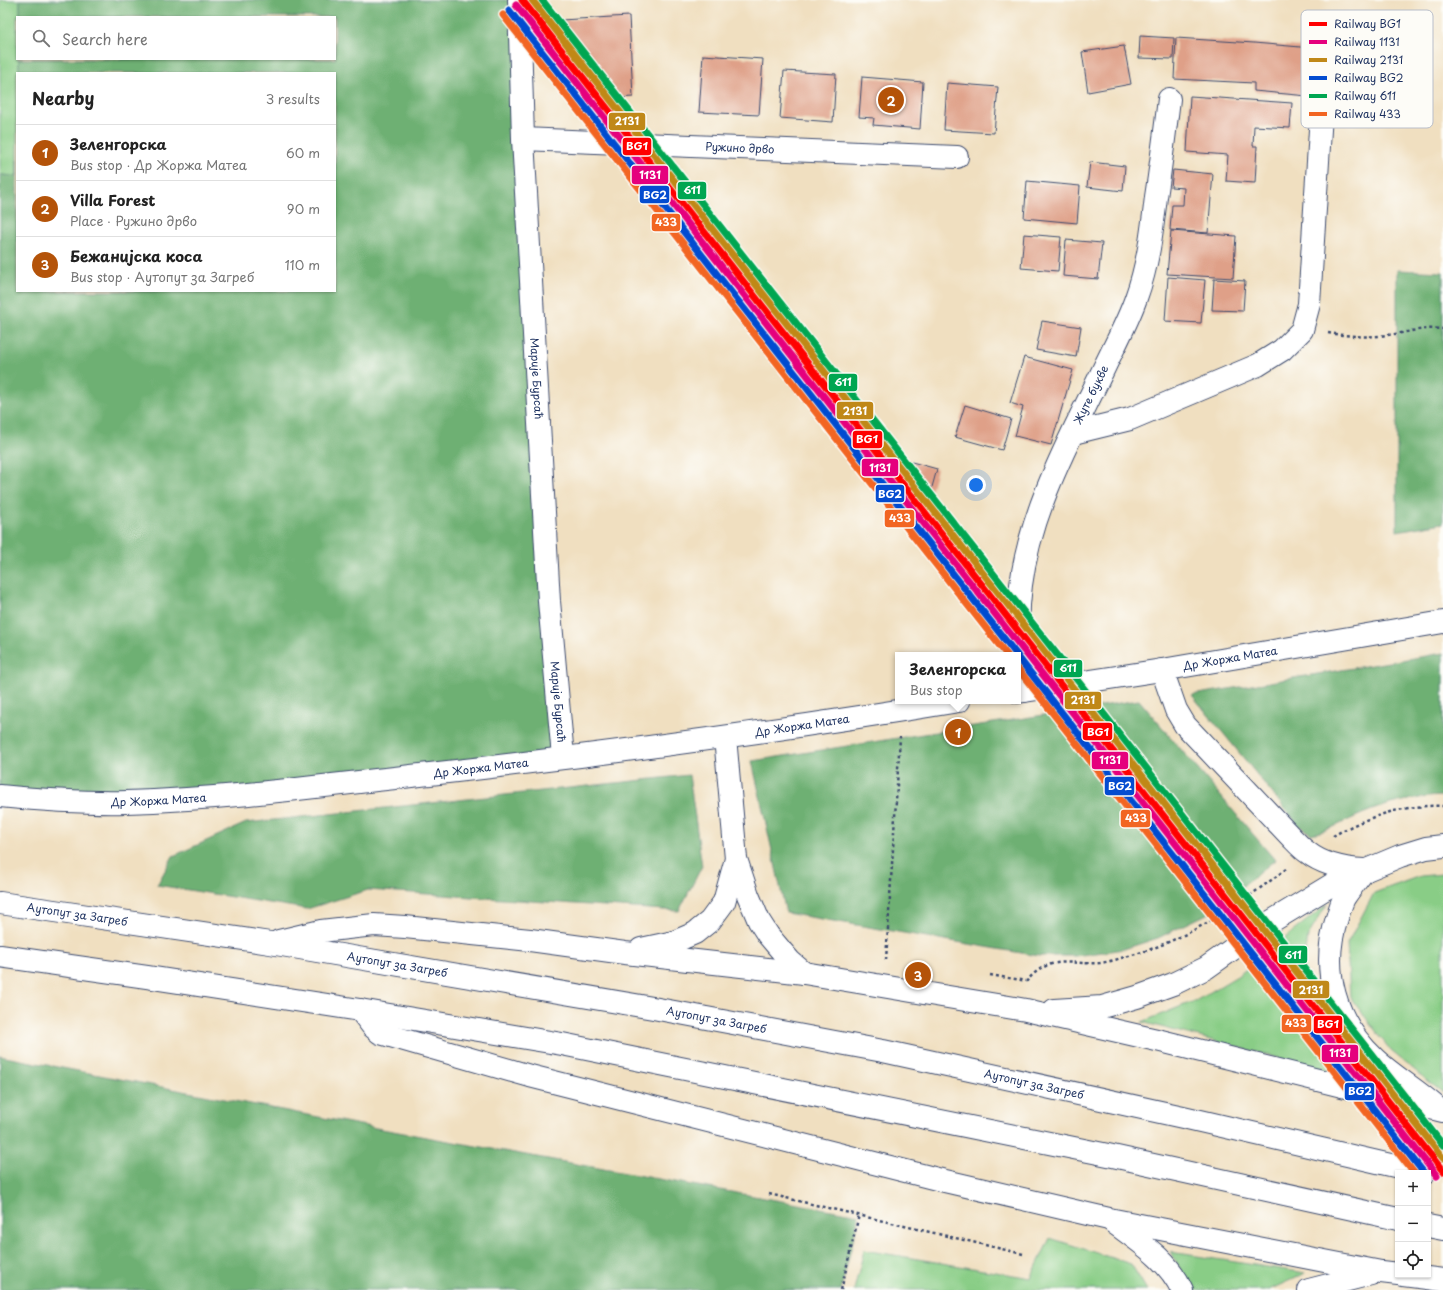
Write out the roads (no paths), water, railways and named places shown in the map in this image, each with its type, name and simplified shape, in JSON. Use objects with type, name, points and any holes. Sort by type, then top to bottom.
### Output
[{"type":"main road","name":"Марије Бурсаћ","points":[[519,0],[523,138],[548,601],[563,758]]},
{"type":"main road","name":"Жуте букве","points":[[1019,652],[1018,635],[1021,586],[1032,533],[1048,488],[1116,344],[1136,299],[1142,278],[1149,251],[1169,99]]},
{"type":"main road","points":[[1073,433],[1130,419],[1258,365],[1282,350],[1302,330],[1309,304],[1320,128]]},
{"type":"main road","name":"Ружино дрво","points":[[523,138],[957,157]]},
{"type":"main road","name":"Др Жоржа Матеа","points":[[1021,691],[1162,670],[1443,622]]},
{"type":"main road","points":[[1162,670],[1176,710],[1185,725],[1242,784],[1271,817],[1308,853],[1336,866],[1348,869],[1364,870]]},
{"type":"main road","name":"Др Жоржа Матеа","points":[[0,796],[51,801],[125,802],[211,797],[361,782],[563,758],[725,737],[942,704]]},
{"type":"main road","points":[[725,737],[736,859],[748,895],[758,920],[774,943],[804,973]]},
{"type":"main road","points":[[1026,1010],[1102,1007],[1137,997],[1173,984],[1206,968],[1272,921],[1333,884],[1400,856],[1426,848],[1443,846]]},
{"type":"main road","points":[[625,953],[674,942],[695,933],[710,921],[724,902],[736,859]]},
{"type":"main road","points":[[1364,870],[1343,899],[1332,934],[1329,961],[1331,982],[1340,1010],[1356,1040],[1375,1059],[1441,1110]]},
{"type":"main road","name":"Аутопут за Загреб","points":[[0,903],[270,943],[660,1010],[883,1051],[1414,1170]]},
{"type":"main road","points":[[270,943],[321,931],[374,925],[530,940],[625,953],[804,973],[1026,1010],[1161,1041],[1441,1110]]},
{"type":"main road","points":[[0,956],[360,1010],[569,1046],[1108,1155],[1395,1218]]},
{"type":"main road","points":[[360,1010],[380,1033],[530,1076],[945,1181],[1109,1219],[1389,1273]]},
{"type":"main road","name":"Аутопут за Загреб","points":[[1431,1174],[1443,1177]]},
{"type":"main road","points":[[1109,1219],[1146,1247],[1173,1274],[1182,1290]]},
{"type":"main road","points":[[1431,1227],[1443,1230]]},
{"type":"main road","points":[[1308,1290],[1333,1283],[1389,1273]]},
{"type":"main road","points":[[1427,1278],[1443,1280]]},
{"type":"rail line","name":"BG1","points":[[522,0],[1443,1171]]},
{"type":"rail line","name":"2131","points":[[532,0],[1443,1158]]},
{"type":"rail line","name":"611","points":[[542,0],[1443,1145]]},
{"type":"rail line","name":"1131","points":[[516,5],[1437,1176]]},
{"type":"rail line","name":"BG2","points":[[509,10],[1015,652]]},
{"type":"rail line","name":"433","points":[[503,15],[1005,652]]},
{"type":"rail line","name":"BG2","points":[[1021,661],[1422,1170]]},
{"type":"rail line","name":"433","points":[[1021,673],[1412,1170]]},
{"type":"place","name":"Villa Forest","points":[[891,100]]},
{"type":"place","name":"Зеленгорска","points":[[958,732]]},
{"type":"place","name":"Бежанијска коса","points":[[918,975]]}]
